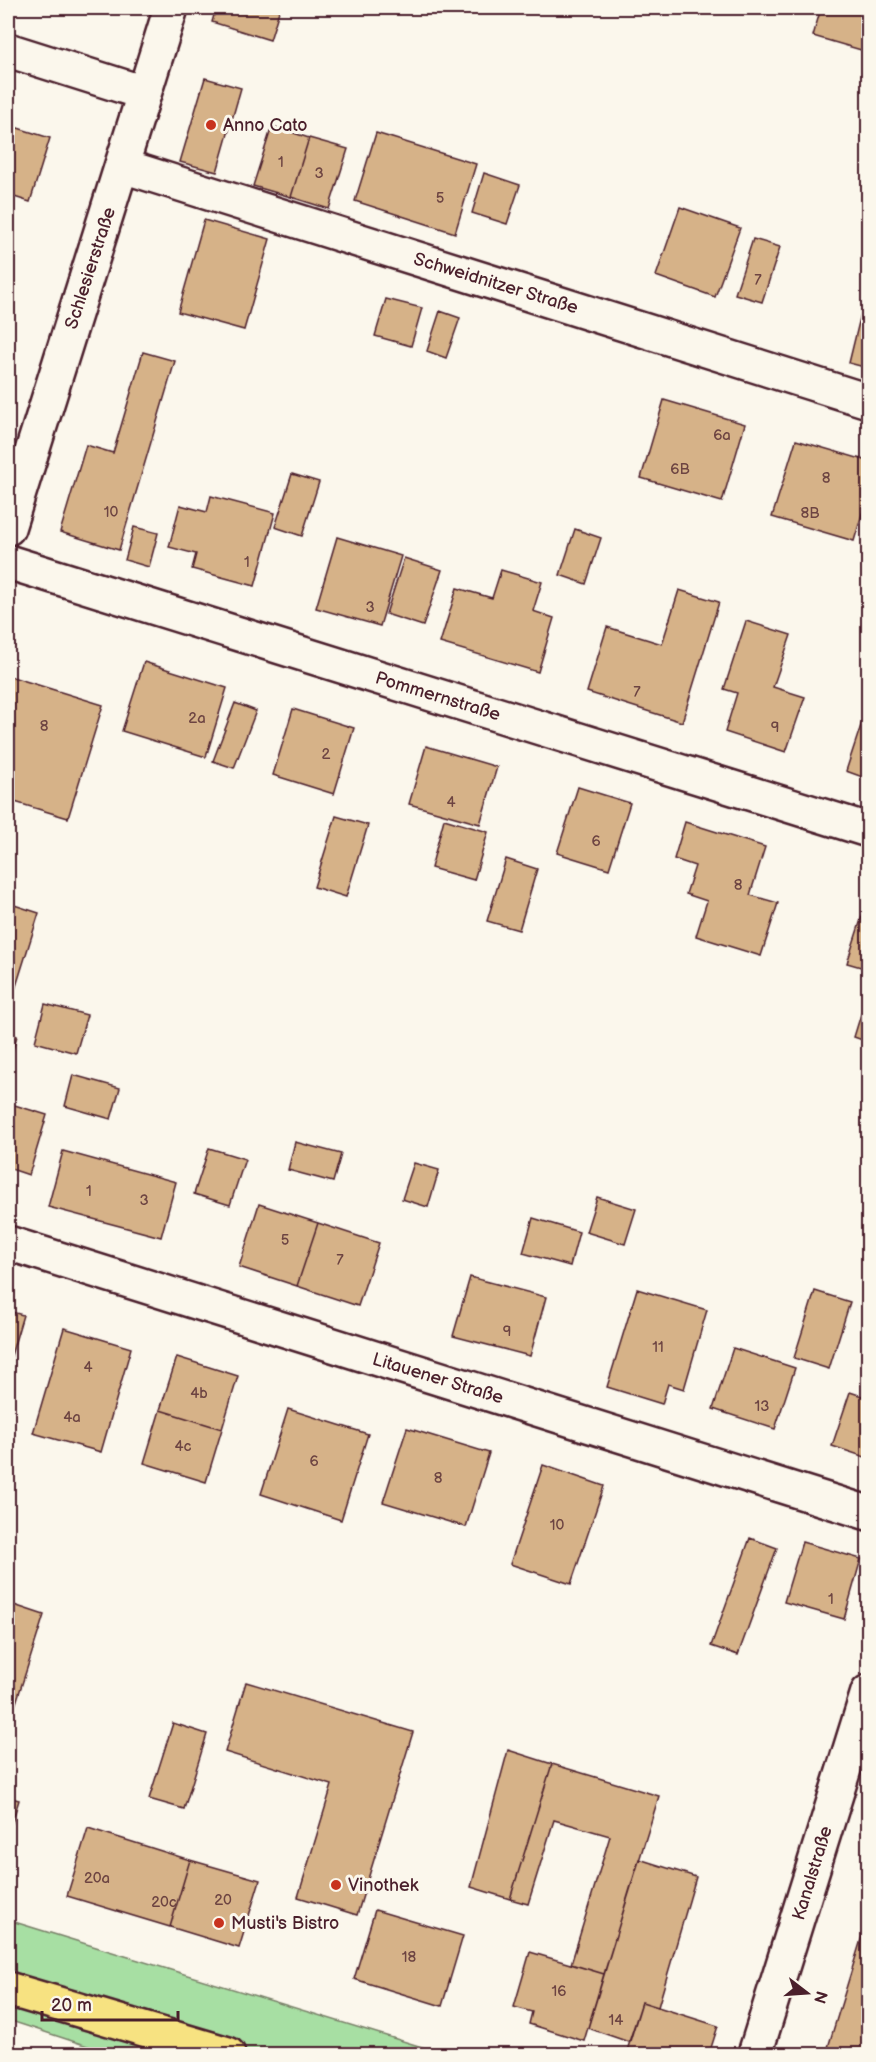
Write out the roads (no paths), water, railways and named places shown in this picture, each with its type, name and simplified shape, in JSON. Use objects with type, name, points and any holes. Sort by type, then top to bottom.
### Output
[{"type":"main road","points":[[8,1989],[228,2055]]},
{"type":"street","name":"Schlesierstraße","points":[[8,528],[171,8]]},
{"type":"street","points":[[8,50],[144,93]]},
{"type":"street","name":"Schweidnitzer Straße","points":[[123,166],[868,401]]},
{"type":"street","name":"Pommernstraße","points":[[8,562],[868,830]]},
{"type":"street","name":"Litauener Straße","points":[[8,1243],[868,1513]]},
{"type":"street","name":"Kanalstraße","points":[[755,2055],[868,1692]]},
{"type":"place","name":"Anno Cato","points":[[211,125]]},
{"type":"place","name":"Vinothek","points":[[336,1885]]},
{"type":"place","name":"Musti's Bistro","points":[[219,1923]]}]
